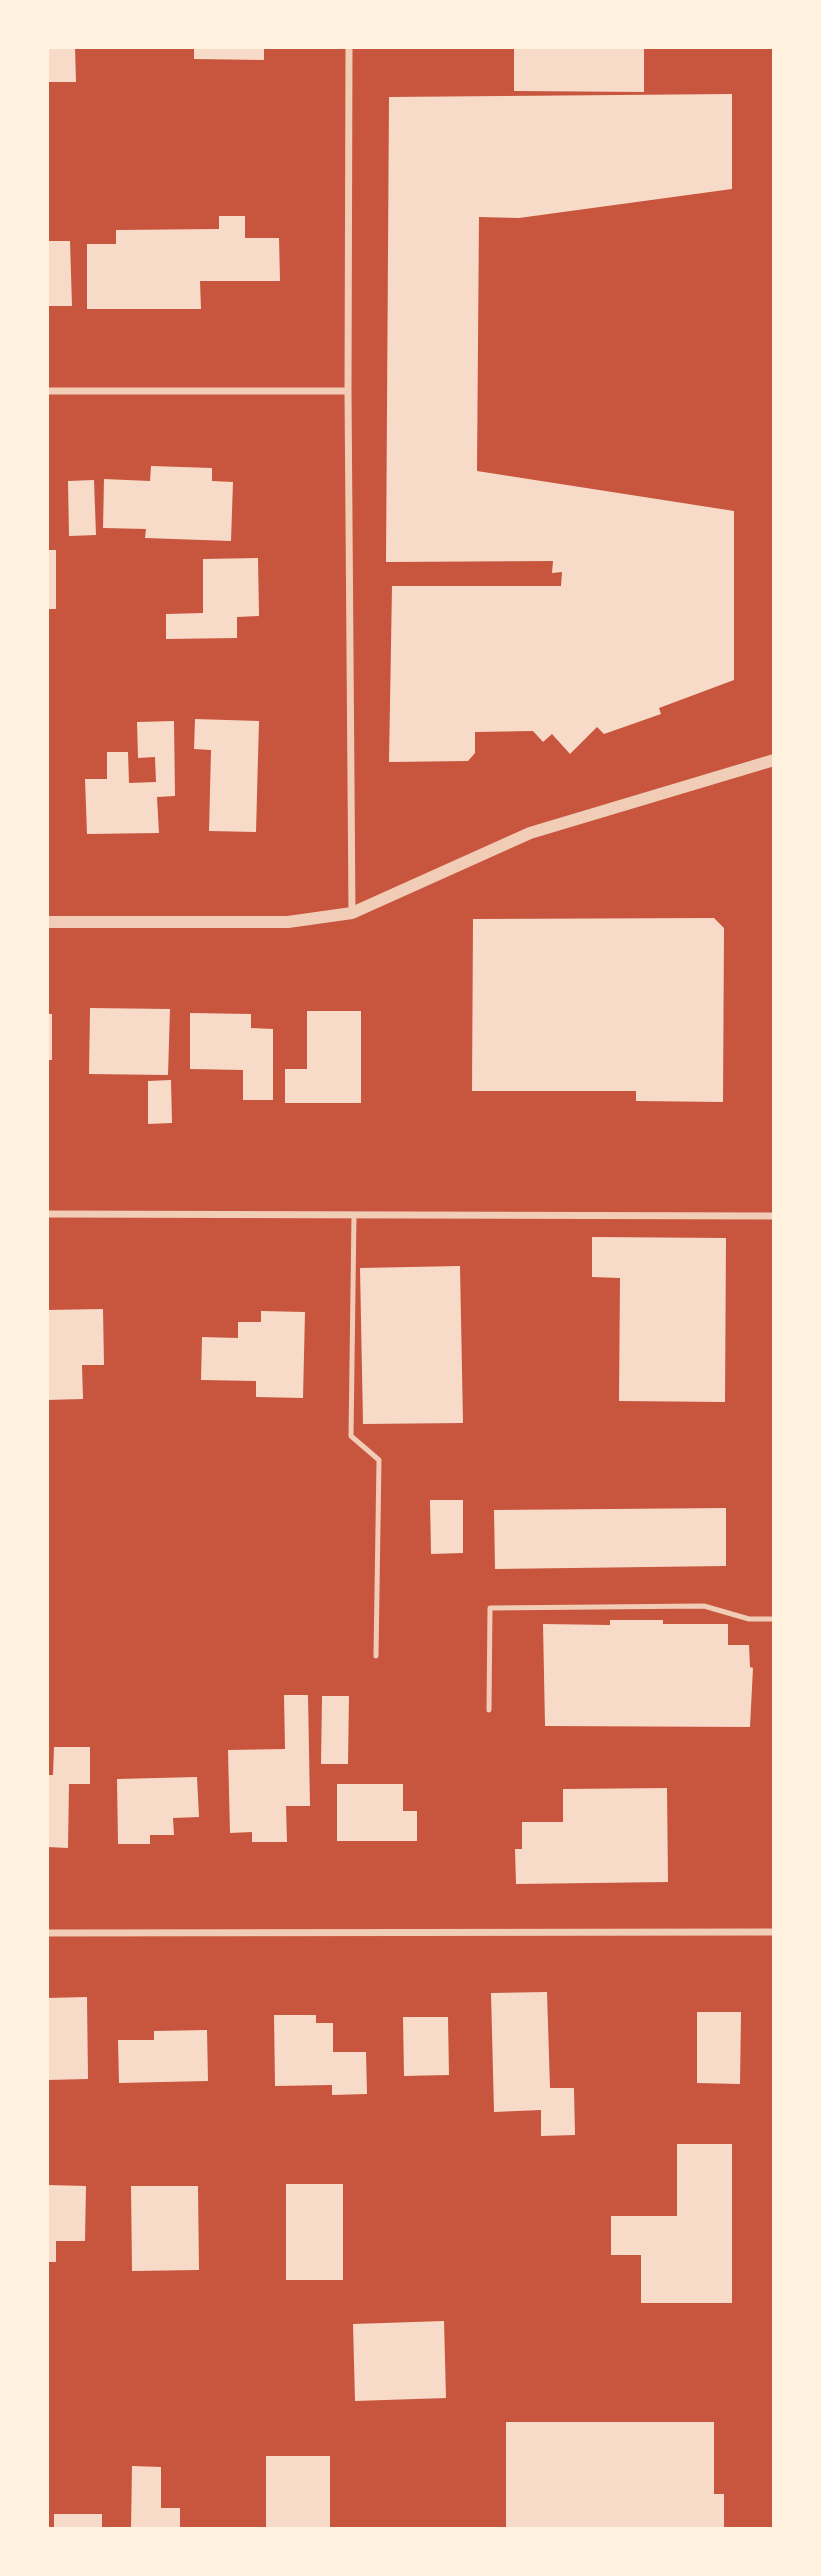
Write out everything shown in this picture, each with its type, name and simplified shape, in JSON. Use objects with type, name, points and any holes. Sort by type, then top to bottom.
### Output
[{"type":"street","points":[[349,47],[348,391],[352,914]]},
{"type":"street","points":[[47,391],[348,391]]},
{"type":"street","points":[[47,922],[288,922],[352,914],[530,834],[774,760]]},
{"type":"street","points":[[47,1214],[774,1216]]},
{"type":"street","points":[[47,1933],[774,1932]]},
{"type":"lane","points":[[354,1215],[351,1436],[379,1460],[376,1656]]},
{"type":"lane","points":[[489,1710],[490,1608],[705,1606],[749,1619],[774,1619]]},
{"type":"building","points":[[47,47],[75,47],[76,82],[47,82]]},
{"type":"building","points":[[194,47],[264,47],[264,60],[194,59]]},
{"type":"building","points":[[514,47],[644,47],[644,92],[514,91]]},
{"type":"building","points":[[732,94],[732,189],[519,218],[479,217],[477,471],[734,511],[734,680],[659,708],[661,714],[604,734],[597,727],[570,754],[552,734],[543,742],[533,731],[475,732],[475,753],[468,761],[389,762],[392,586],[561,586],[562,572],[552,573],[553,561],[386,562],[389,97]]},
{"type":"building","points":[[219,216],[245,216],[245,238],[279,238],[280,281],[200,281],[201,309],[87,309],[87,244],[116,244],[116,230],[219,229]]},
{"type":"building","points":[[47,241],[70,241],[72,306],[47,306]]},
{"type":"building","points":[[151,466],[212,468],[212,481],[233,482],[231,541],[145,538],[146,529],[103,528],[104,479],[150,481]]},
{"type":"building","points":[[94,480],[96,535],[69,536],[68,481]]},
{"type":"building","points":[[47,550],[56,550],[56,609],[47,609]]},
{"type":"building","points":[[258,558],[259,616],[237,617],[237,638],[166,639],[166,614],[203,613],[203,559]]},
{"type":"building","points":[[195,719],[259,721],[256,832],[209,831],[211,750],[194,749]]},
{"type":"building","points":[[174,721],[175,796],[157,797],[159,833],[87,834],[85,779],[107,779],[107,752],[128,752],[129,783],[156,782],[155,757],[138,758],[137,722]]},
{"type":"building","points":[[714,918],[724,928],[723,1102],[636,1101],[636,1091],[472,1091],[473,919]]},
{"type":"building","points":[[90,1008],[170,1009],[168,1075],[89,1074]]},
{"type":"building","points":[[307,1011],[361,1011],[361,1103],[285,1103],[285,1069],[307,1069]]},
{"type":"building","points":[[190,1013],[251,1014],[251,1028],[273,1029],[273,1100],[243,1100],[243,1070],[190,1069]]},
{"type":"building","points":[[47,1014],[52,1014],[52,1060],[47,1060]]},
{"type":"building","points":[[171,1080],[172,1123],[148,1124],[148,1081]]},
{"type":"building","points":[[592,1237],[726,1238],[725,1402],[619,1401],[620,1278],[592,1277]]},
{"type":"building","points":[[460,1266],[463,1423],[363,1424],[360,1268]]},
{"type":"building","points":[[103,1309],[104,1365],[82,1365],[83,1399],[47,1400],[47,1310]]},
{"type":"building","points":[[261,1311],[305,1312],[303,1398],[256,1397],[256,1381],[201,1380],[202,1337],[238,1338],[238,1322],[261,1322]]},
{"type":"building","points":[[430,1500],[463,1500],[463,1553],[431,1554]]},
{"type":"building","points":[[726,1508],[726,1566],[495,1569],[494,1510]]},
{"type":"building","points":[[610,1620],[663,1620],[663,1624],[728,1624],[728,1645],[749,1645],[750,1667],[753,1668],[750,1727],[545,1726],[543,1624],[610,1625]]},
{"type":"building","points":[[284,1695],[308,1695],[310,1806],[286,1806],[287,1842],[252,1842],[252,1832],[230,1833],[228,1750],[285,1749]]},
{"type":"building","points":[[322,1696],[349,1696],[348,1764],[321,1764]]},
{"type":"building","points":[[54,1747],[90,1747],[90,1784],[69,1784],[68,1848],[47,1847],[47,1775],[53,1775]]},
{"type":"building","points":[[197,1777],[199,1817],[173,1818],[174,1835],[150,1835],[150,1844],[118,1844],[117,1779]]},
{"type":"building","points":[[337,1784],[403,1784],[403,1811],[417,1811],[417,1841],[337,1841]]},
{"type":"building","points":[[667,1788],[668,1882],[516,1884],[515,1849],[522,1849],[522,1822],[563,1822],[563,1789]]},
{"type":"building","points":[[547,1992],[550,2088],[574,2088],[575,2135],[541,2136],[541,2110],[494,2112],[491,1993]]},
{"type":"building","points":[[87,1997],[88,2079],[47,2080],[47,1998]]},
{"type":"building","points":[[697,2012],[741,2012],[740,2084],[697,2083]]},
{"type":"building","points":[[274,2015],[316,2015],[316,2023],[333,2023],[333,2052],[366,2052],[367,2094],[332,2095],[332,2085],[275,2086]]},
{"type":"building","points":[[403,2017],[448,2017],[449,2075],[404,2076]]},
{"type":"building","points":[[207,2030],[208,2081],[119,2083],[118,2040],[154,2040],[154,2031]]},
{"type":"building","points":[[677,2144],[732,2144],[732,2303],[641,2303],[641,2255],[611,2255],[611,2216],[677,2216]]},
{"type":"building","points":[[286,2184],[343,2184],[343,2280],[286,2280]]},
{"type":"building","points":[[47,2185],[86,2186],[85,2241],[56,2241],[56,2262],[47,2262]]},
{"type":"building","points":[[131,2186],[198,2186],[199,2270],[132,2271]]},
{"type":"building","points":[[444,2321],[446,2398],[355,2401],[353,2324]]},
{"type":"building","points":[[506,2422],[714,2422],[714,2494],[724,2494],[724,2529],[506,2529]]},
{"type":"building","points":[[266,2456],[330,2456],[330,2529],[266,2529]]},
{"type":"building","points":[[132,2466],[161,2467],[161,2508],[180,2508],[180,2529],[131,2529]]},
{"type":"building","points":[[54,2514],[102,2514],[102,2529],[54,2529]]}]
